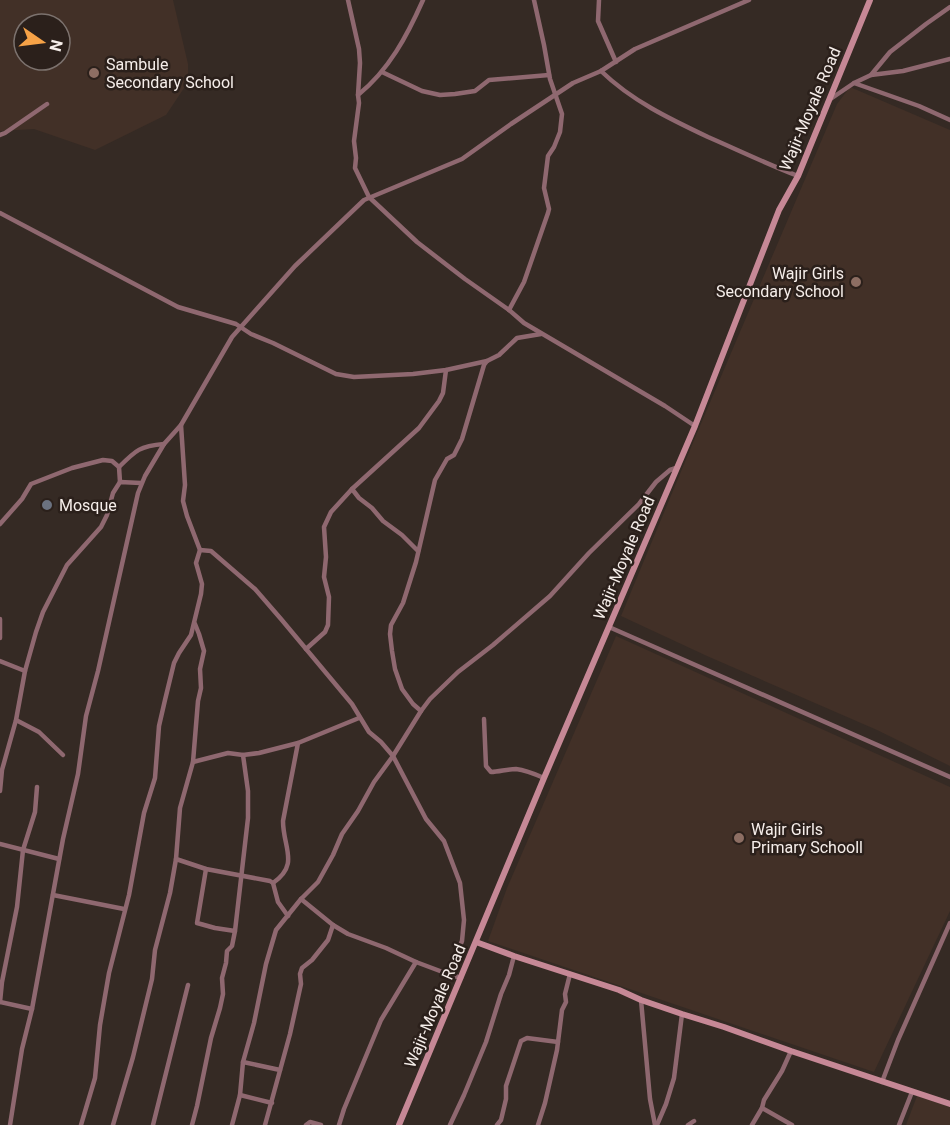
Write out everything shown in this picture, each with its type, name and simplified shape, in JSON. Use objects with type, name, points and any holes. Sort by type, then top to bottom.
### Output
[{"type":"main road","name":"Wajir-Moyale Road","points":[[399,1125],[694,426],[779,210],[798,176],[870,0]]},
{"type":"main road","points":[[476,942],[950,1104]]},
{"type":"street","points":[[348,0],[360,63],[359,103],[354,141],[355,168],[369,197],[417,242],[524,323],[665,406],[694,426]]},
{"type":"street","points":[[358,95],[372,84],[393,58],[423,0]]},
{"type":"street","points":[[509,310],[524,282],[549,209],[544,188],[548,156],[560,132],[562,114],[549,75],[534,0]]},
{"type":"street","points":[[599,0],[598,21],[616,62]]},
{"type":"street","points":[[10,1125],[22,1049],[32,1009],[63,839],[78,774],[86,716],[141,483],[164,444],[181,425],[226,346],[295,266],[364,200],[462,159],[573,83],[602,71],[635,50],[749,0]]},
{"type":"street","points":[[871,75],[890,52],[950,7]]},
{"type":"street","points":[[830,100],[854,83],[871,75],[903,71],[950,59]]},
{"type":"street","points":[[602,71],[616,86],[648,107],[759,161],[798,176]]},
{"type":"street","points":[[382,72],[422,91],[440,95],[475,91],[489,80],[549,75]]},
{"type":"street","points":[[854,83],[919,106],[950,120]]},
{"type":"street","points":[[0,135],[47,105]]},
{"type":"street","points":[[0,213],[178,307],[234,323],[336,374],[354,377],[446,370],[487,361],[499,355],[517,338],[541,334]]},
{"type":"street","points":[[421,711],[402,689],[396,669],[390,634],[391,626],[403,603],[417,562],[435,480],[447,459],[454,455],[462,439],[482,369],[487,361]]},
{"type":"street","points":[[306,649],[325,633],[329,620],[329,597],[324,577],[326,557],[324,528],[331,512],[352,489],[419,428],[443,393],[446,370]]},
{"type":"street","points":[[81,1125],[95,1078],[100,1025],[109,973],[129,895],[144,813],[155,778],[159,726],[174,663],[190,635],[202,584],[196,563],[200,550],[183,501],[185,485],[181,425]]},
{"type":"street","points":[[119,466],[133,453],[146,446],[164,444]]},
{"type":"street","points":[[0,524],[22,499],[31,484],[72,468],[103,460],[112,461],[119,466]]},
{"type":"street","points":[[0,790],[2,770],[42,612],[67,565],[101,527],[113,493],[120,482],[119,466]]},
{"type":"street","points":[[232,1125],[240,1095],[243,1062],[276,930],[318,882],[342,834],[421,711],[458,672],[550,596],[589,553],[639,504],[656,482],[670,470],[676,468]]},
{"type":"street","points":[[120,482],[141,483]]},
{"type":"street","points":[[352,489],[383,521],[418,550]]},
{"type":"street","points":[[200,550],[211,551],[255,589],[306,649],[352,704],[369,732],[393,756],[426,819],[444,841],[460,883],[464,920],[462,941],[448,974]]},
{"type":"street","points":[[0,620],[0,638]]},
{"type":"street","points":[[113,1125],[152,979],[155,950],[176,859],[180,808],[193,762],[201,688],[200,669],[204,651],[194,623]]},
{"type":"street","points":[[609,627],[950,777]]},
{"type":"street","points":[[0,661],[26,671]]},
{"type":"street","points":[[193,762],[228,753],[243,755],[259,753],[298,743],[359,718]]},
{"type":"street","points":[[484,719],[486,766],[489,771],[495,773],[517,769],[544,778]]},
{"type":"street","points":[[16,720],[39,732],[63,755]]},
{"type":"street","points":[[273,883],[282,876],[287,867],[288,852],[283,834],[283,821],[298,743]]},
{"type":"street","points":[[192,1125],[223,994],[222,978],[227,951],[232,946],[235,931],[248,819],[248,791],[243,755]]},
{"type":"street","points":[[32,1009],[0,1002],[17,907],[23,850],[35,812],[37,787]]},
{"type":"street","points":[[0,844],[60,859]]},
{"type":"street","points":[[176,859],[206,869],[273,883]]},
{"type":"street","points":[[206,869],[197,923],[235,931]]},
{"type":"street","points":[[273,883],[278,902],[288,916]]},
{"type":"street","points":[[53,895],[124,909]]},
{"type":"street","points":[[301,899],[348,934],[461,978]]},
{"type":"street","points":[[882,1082],[898,1040],[950,923]]},
{"type":"street","points":[[265,1125],[292,1024],[302,968],[312,960],[328,940],[333,925]]},
{"type":"street","points":[[450,1125],[486,1042],[509,975],[513,956]]},
{"type":"street","points":[[339,1125],[381,1020],[416,962]]},
{"type":"street","points":[[538,1125],[547,1095],[570,974]]},
{"type":"street","points":[[153,1125],[188,985]]},
{"type":"street","points":[[641,1000],[650,1099],[656,1125]]},
{"type":"street","points":[[656,1125],[666,1104],[674,1078],[682,1014]]},
{"type":"street","points":[[497,1125],[501,1120],[506,1099],[506,1086],[521,1041],[527,1038],[558,1042]]},
{"type":"street","points":[[752,1125],[791,1051]]},
{"type":"street","points":[[243,1062],[280,1070]]},
{"type":"street","points":[[899,1125],[912,1092]]},
{"type":"street","points":[[240,1095],[272,1103]]},
{"type":"street","points":[[762,1108],[792,1125]]},
{"type":"street","points":[[688,1125],[694,1121]]},
{"type":"street","points":[[306,1125],[310,1122],[321,1125]]},
{"type":"shaded area","name":"Sambule Secondary School","points":[[0,0],[173,0],[188,64],[188,82],[166,115],[95,150],[34,129],[0,131]]},
{"type":"shaded area","name":"Wajir Girls Secondary School","points":[[850,87],[950,130],[950,766],[877,730],[621,616],[837,104]]},
{"type":"shaded area","name":"Wajir Girls Primary Schooll","points":[[616,636],[950,787],[950,911],[874,1072],[488,941],[507,888]]},
{"type":"shaded area","points":[[917,1096],[950,1107],[950,1125],[906,1125]]},
{"type":"place","name":"Sambule Secondary School","points":[[94,73]]},
{"type":"place","name":"Wajir Girls Secondary School","points":[[856,282]]},
{"type":"place","name":"Mosque","points":[[47,505]]},
{"type":"place","name":"Wajir Girls Primary Schooll","points":[[739,838]]}]
